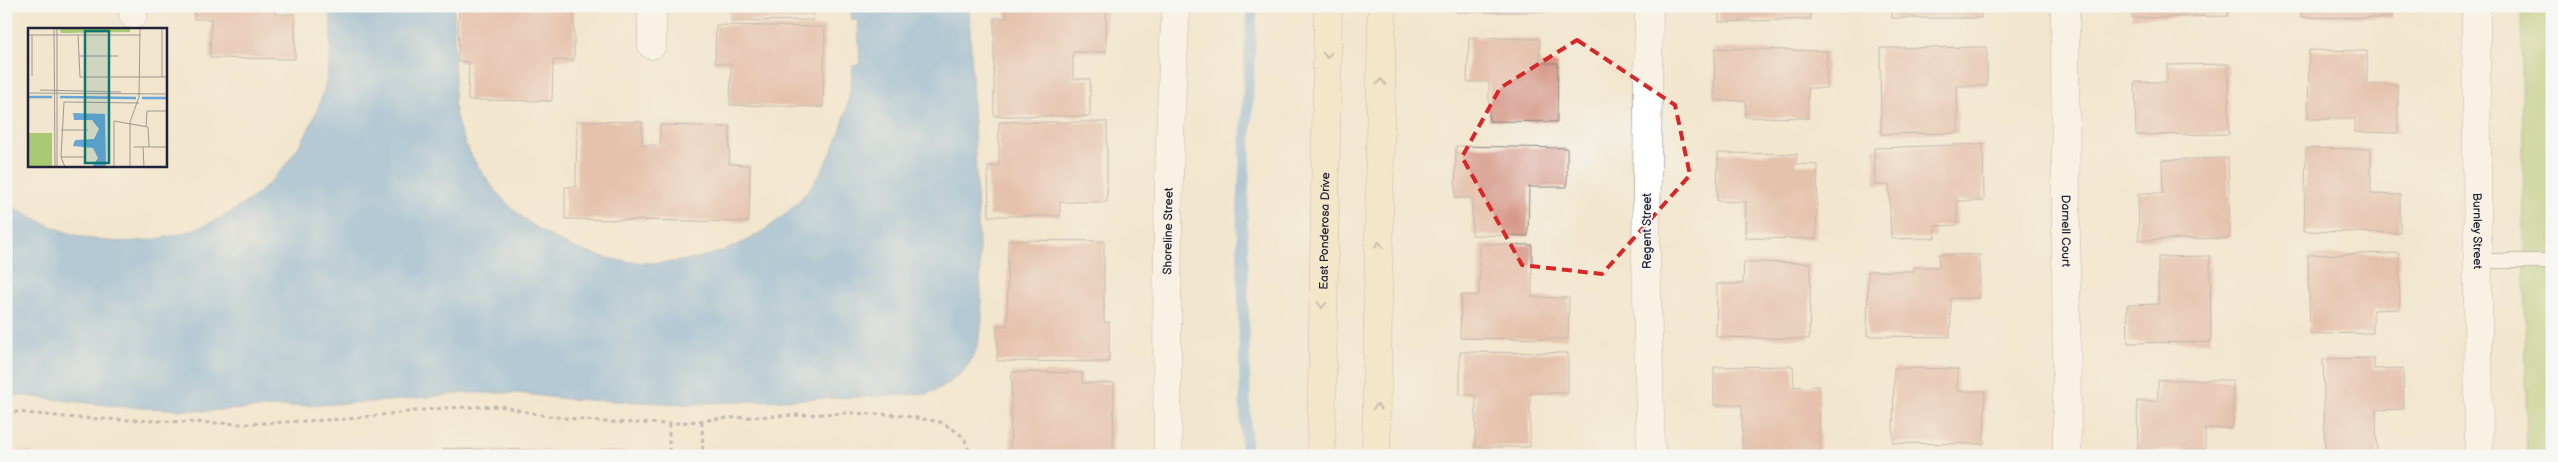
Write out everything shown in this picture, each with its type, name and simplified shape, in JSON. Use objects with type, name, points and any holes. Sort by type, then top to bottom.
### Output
[{"type":"main road","name":"East Ponderosa Drive","points":[[1321,456],[1328,6]]},
{"type":"main road","points":[[1376,456],[1382,6]]},
{"type":"street","points":[[652,6],[652,45]]},
{"type":"street","name":"Shoreline Street","points":[[1168,456],[1166,260],[1170,108],[1176,6]]},
{"type":"street","name":"Regent Street","points":[[1649,6],[1646,254],[1651,456]]},
{"type":"street","name":"Darnell Court","points":[[2065,6],[2067,456]]},
{"type":"street","name":"Burnley Street","points":[[2476,6],[2479,456]]},
{"type":"lane","points":[[2478,261],[2552,261]]},
{"type":"path","points":[[6,413],[16,412],[76,418],[243,424],[346,419],[442,408],[500,406],[555,417],[606,422],[669,424],[727,418],[848,413],[923,418],[951,426],[965,440],[971,456]]},
{"type":"path","points":[[702,422],[702,456]]},
{"type":"path","points":[[669,424],[669,456]]},
{"type":"highlighted area","points":[[1577,40],[1675,105],[1690,175],[1602,274],[1522,265],[1462,157],[1500,88]]},
{"type":"green space","points":[[2521,6],[2552,6],[2552,456],[2527,456]]},
{"type":"water","points":[[329,6],[454,6],[455,112],[462,136],[481,171],[505,201],[543,232],[587,252],[633,262],[680,261],[726,250],[768,228],[804,196],[836,142],[846,111],[853,66],[860,64],[858,20],[852,20],[850,6],[969,6],[982,319],[973,356],[967,366],[951,382],[927,394],[688,404],[566,399],[517,393],[467,393],[388,401],[207,411],[124,407],[6,394],[6,204],[68,232],[108,241],[156,239],[201,227],[241,206],[275,177],[302,141],[321,100],[330,55]]},
{"type":"building","points":[[194,6],[275,6],[275,14],[295,14],[295,59],[210,58],[211,19],[194,19]]},
{"type":"building","points":[[459,6],[574,6],[574,60],[553,60],[552,101],[468,100],[469,62],[458,62]]},
{"type":"building","points":[[731,6],[813,6],[813,20],[731,21]]},
{"type":"building","points":[[1006,6],[1106,6],[1106,52],[1073,52],[1073,79],[1090,79],[1090,116],[994,116],[994,18],[1006,18]]},
{"type":"building","points":[[1456,6],[1546,6],[1546,12],[1456,12]]},
{"type":"building","points":[[1719,6],[1810,6],[1811,19],[1719,22]]},
{"type":"building","points":[[1892,6],[1981,6],[1981,18],[1892,18]]},
{"type":"building","points":[[2132,6],[2228,6],[2228,16],[2132,18]]},
{"type":"building","points":[[2302,6],[2392,6],[2392,18],[2301,17]]},
{"type":"building","points":[[716,25],[825,27],[823,107],[730,105],[731,64],[715,63]]},
{"type":"building","points":[[1469,37],[1540,39],[1540,63],[1558,63],[1557,122],[1489,121],[1489,82],[1467,82]]},
{"type":"building","points":[[1987,47],[1987,86],[1957,86],[1958,133],[1881,134],[1880,48]]},
{"type":"building","points":[[1715,48],[1827,51],[1826,88],[1808,88],[1808,118],[1745,117],[1746,101],[1714,100]]},
{"type":"building","points":[[2309,50],[2367,51],[2367,84],[2398,85],[2398,133],[2355,132],[2355,119],[2308,119]]},
{"type":"building","points":[[2228,64],[2229,134],[2136,135],[2135,82],[2167,82],[2167,65]]},
{"type":"building","points":[[577,121],[642,122],[642,145],[660,145],[660,125],[730,127],[729,164],[750,165],[749,222],[565,219],[565,187],[576,187]]},
{"type":"building","points":[[999,122],[1107,122],[1107,202],[1060,202],[1060,216],[989,216],[988,166],[999,166]]},
{"type":"building","points":[[1983,144],[1984,201],[1957,201],[1957,225],[1935,226],[1935,238],[1891,239],[1889,185],[1875,185],[1874,148]]},
{"type":"building","points":[[1456,146],[1567,148],[1567,187],[1529,187],[1528,236],[1472,235],[1472,198],[1455,198]]},
{"type":"building","points":[[2306,148],[2371,149],[2371,194],[2400,195],[2400,233],[2304,231]]},
{"type":"building","points":[[1718,153],[1797,154],[1796,164],[1818,165],[1816,239],[1745,238],[1746,202],[1717,201]]},
{"type":"building","points":[[2228,158],[2230,238],[2139,240],[2138,193],[2163,193],[2162,160]]},
{"type":"building","points":[[1008,240],[1104,241],[1104,322],[1109,322],[1109,362],[997,361],[997,326],[1007,326]]},
{"type":"building","points":[[1480,244],[1532,245],[1532,297],[1569,298],[1568,339],[1460,338],[1461,295],[1479,295]]},
{"type":"building","points":[[2399,253],[2400,309],[2373,310],[2373,333],[2310,334],[2308,255]]},
{"type":"building","points":[[1939,254],[1980,255],[1980,298],[1951,298],[1950,337],[1867,336],[1868,271],[1914,271],[1914,267],[1939,267]]},
{"type":"building","points":[[2210,256],[2211,342],[2128,343],[2127,305],[2158,304],[2158,257]]},
{"type":"building","points":[[1744,262],[1811,263],[1809,339],[1716,337],[1717,284],[1743,284]]},
{"type":"building","points":[[1460,352],[1568,353],[1568,393],[1530,393],[1530,447],[1475,447],[1476,395],[1460,395]]},
{"type":"building","points":[[2374,358],[2374,369],[2403,368],[2404,409],[2376,410],[2377,456],[2325,456],[2323,359]]},
{"type":"building","points":[[1793,366],[1794,387],[1819,386],[1820,451],[1742,452],[1742,405],[1714,405],[1714,367]]},
{"type":"building","points":[[1894,368],[1958,369],[1957,391],[1985,391],[1984,444],[1893,443]]},
{"type":"building","points":[[1012,372],[1082,373],[1082,383],[1114,383],[1113,454],[1010,453]]},
{"type":"building","points":[[2158,380],[2233,380],[2233,428],[2205,428],[2205,450],[2138,451],[2137,401],[2158,401]]},
{"type":"building","points":[[444,449],[647,452],[647,456],[444,456]]},
{"type":"building","points":[[31,452],[31,456],[6,456],[6,453]]},
{"type":"building","points":[[135,453],[343,454],[343,456],[135,456]]},
{"type":"waterway","points":[[1246,456],[1242,222],[1252,6]]}]
